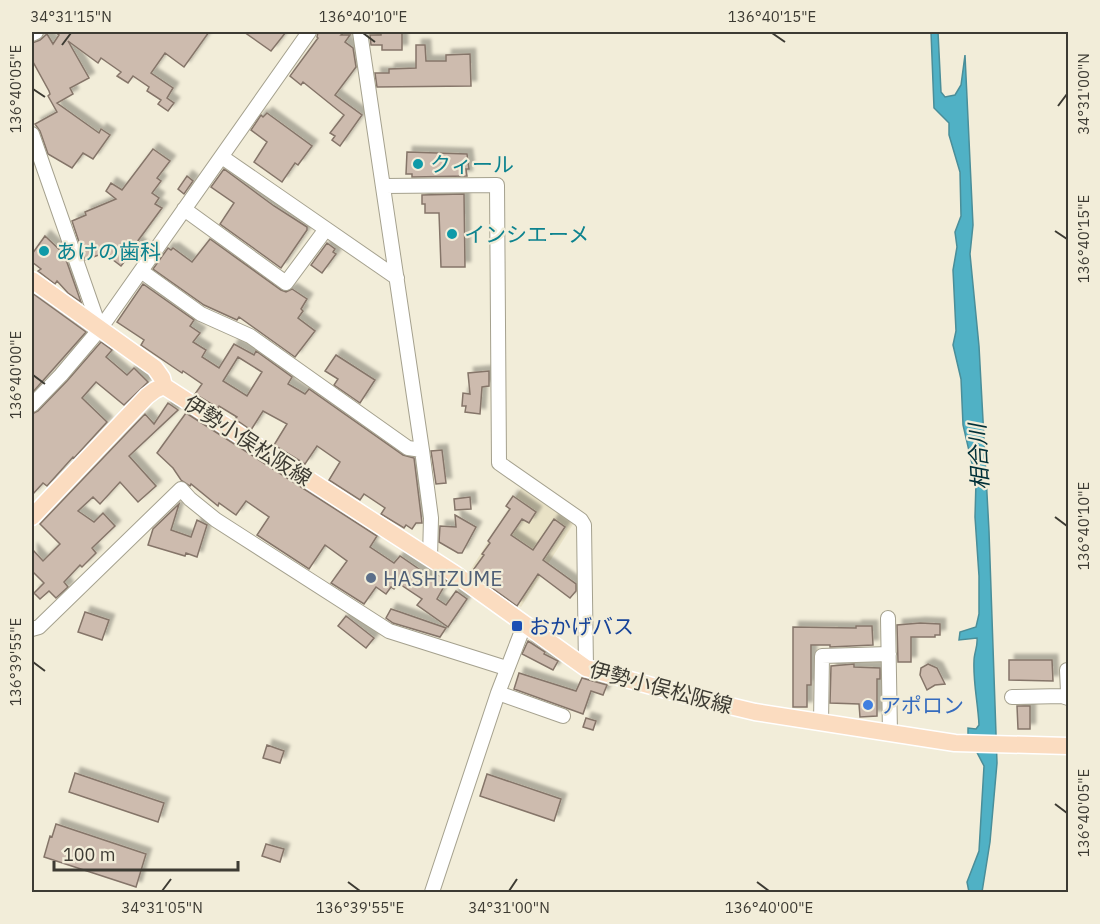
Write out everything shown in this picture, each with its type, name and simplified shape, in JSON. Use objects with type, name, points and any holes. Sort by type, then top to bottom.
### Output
[{"type":"main road","points":[[32,280],[155,368],[164,386]]},
{"type":"main road","name":"伊勢小俣松阪線","points":[[32,518],[147,396],[164,386],[430,558],[586,668],[745,710],[821,723],[955,743],[1068,745]]},
{"type":"street","points":[[32,34],[36,32]]},
{"type":"street","points":[[32,405],[100,329],[309,32]]},
{"type":"street","points":[[360,32],[422,450],[431,518],[430,558]]},
{"type":"street","points":[[32,134],[100,329]]},
{"type":"street","points":[[222,157],[397,278]]},
{"type":"street","points":[[384,186],[497,185],[499,463],[582,520],[584,525],[586,668]]},
{"type":"street","points":[[184,209],[286,283],[326,229]]},
{"type":"street","points":[[141,271],[201,314],[250,336],[408,448],[422,450]]},
{"type":"street","points":[[32,629],[39,627],[181,489],[216,520],[389,631],[506,668]]},
{"type":"street","points":[[888,618],[890,733]]},
{"type":"street","points":[[432,892],[506,668],[525,623]]},
{"type":"street","points":[[821,723],[822,656],[889,654]]},
{"type":"street","points":[[1067,670],[1068,692]]},
{"type":"street","points":[[498,693],[563,716]]},
{"type":"street","points":[[1012,697],[1062,696],[1068,698]]},
{"type":"shaded area","points":[[522,487],[575,521],[521,607],[468,574]]},
{"type":"water","name":"相合川","points":[[931,32],[938,32],[941,92],[945,97],[955,95],[961,85],[965,55],[973,225],[970,254],[979,346],[989,531],[997,763],[990,842],[982,892],[969,892],[967,882],[979,851],[984,766],[968,735],[968,728],[976,729],[979,725],[974,669],[977,638],[959,640],[960,632],[976,627],[979,614],[975,517],[976,481],[963,425],[961,379],[953,345],[956,331],[953,270],[957,247],[955,232],[961,216],[960,172],[949,135],[949,123],[934,108]]},
{"type":"building","points":[[55,32],[209,32],[184,67],[165,53],[151,73],[173,88],[167,98],[174,103],[168,111],[158,104],[161,100],[147,91],[149,87],[133,76],[128,83],[117,76],[121,72],[101,58],[98,63],[68,41],[89,78],[70,88],[73,94],[57,103],[99,133],[101,129],[110,135],[93,159],[83,153],[72,168],[48,154],[40,131],[35,124],[57,112],[48,96],[49,91],[32,60],[32,43],[47,34],[53,44],[59,35]]},
{"type":"building","points":[[244,32],[286,32],[271,51]]},
{"type":"building","points":[[318,32],[344,32],[341,35],[350,35],[345,42],[353,48],[356,67],[335,95],[362,115],[340,146],[332,140],[335,136],[330,133],[344,115],[303,82],[301,85],[290,76],[318,38]]},
{"type":"building","points":[[381,33],[402,33],[402,50],[382,50],[382,45],[371,45],[370,35],[381,35]]},
{"type":"building","points":[[416,45],[425,45],[426,61],[446,61],[446,55],[470,54],[471,86],[377,87],[375,73],[389,73],[389,69],[416,68]]},
{"type":"building","points":[[267,113],[312,146],[298,165],[295,163],[282,182],[254,162],[267,142],[251,130],[261,115],[263,117]]},
{"type":"building","points":[[153,149],[170,161],[157,178],[161,181],[152,193],[159,198],[155,204],[162,208],[137,242],[145,249],[136,262],[129,256],[121,266],[104,253],[85,260],[72,221],[86,215],[85,212],[116,199],[106,191],[111,183],[122,190]]},
{"type":"building","points":[[407,152],[467,154],[469,169],[466,169],[467,176],[412,177],[412,174],[406,174]]},
{"type":"building","points":[[224,169],[307,227],[281,268],[220,224],[234,203],[211,187]]},
{"type":"building","points":[[187,176],[193,181],[184,194],[178,189]]},
{"type":"building","name":"インシエーメ","points":[[464,194],[465,267],[441,267],[439,213],[425,213],[422,195]]},
{"type":"building","points":[[45,236],[64,254],[81,302],[57,281],[55,284],[38,271],[41,269],[32,262],[32,254]]},
{"type":"building","points":[[210,239],[281,290],[286,292],[292,289],[307,299],[298,318],[315,331],[295,357],[239,317],[237,320],[204,305],[153,269],[168,248],[171,250],[173,248],[192,262]]},
{"type":"building","points":[[327,243],[335,249],[333,252],[336,254],[322,273],[311,265]]},
{"type":"building","points":[[143,284],[194,320],[190,326],[200,333],[193,342],[206,350],[202,357],[219,368],[234,344],[254,355],[256,351],[292,377],[288,384],[305,394],[309,389],[403,455],[414,458],[422,523],[416,523],[412,529],[406,525],[404,528],[381,514],[385,508],[364,494],[360,500],[329,480],[340,462],[317,446],[305,464],[274,445],[287,424],[263,411],[251,430],[235,419],[237,417],[195,394],[202,384],[141,345],[144,340],[117,322]],"holes":[[[238,357],[262,372],[247,396],[223,381]]]},
{"type":"building","points":[[32,293],[86,332],[32,393]]},
{"type":"building","points":[[101,342],[112,350],[106,357],[127,375],[134,368],[148,382],[124,405],[96,382],[82,398],[107,422],[47,486],[43,483],[32,495],[32,414],[38,411],[67,381]]},
{"type":"building","points":[[336,355],[375,380],[360,403],[334,385],[338,379],[325,371]]},
{"type":"building","points":[[489,371],[489,386],[482,387],[480,414],[465,412],[466,406],[462,406],[463,393],[470,394],[468,373]]},
{"type":"building","points":[[168,403],[178,410],[129,456],[156,486],[138,502],[120,482],[100,504],[93,497],[78,511],[94,522],[103,513],[115,526],[92,548],[96,553],[82,567],[80,565],[64,582],[68,587],[56,598],[49,591],[40,599],[34,593],[44,583],[32,571],[32,549],[43,561],[60,544],[40,524],[145,414],[154,424]]},
{"type":"building","points":[[186,413],[377,536],[370,547],[394,563],[400,556],[435,580],[438,575],[447,581],[437,599],[446,605],[456,591],[467,599],[448,627],[417,605],[422,599],[398,583],[386,594],[376,587],[364,604],[331,583],[347,561],[325,545],[309,569],[257,535],[269,517],[246,501],[236,515],[219,503],[218,506],[191,484],[190,486],[181,480],[173,468],[157,453]]},
{"type":"building","points":[[442,450],[446,483],[436,484],[431,451]]},
{"type":"building","points":[[513,496],[536,512],[529,523],[522,519],[511,535],[533,550],[554,519],[565,527],[543,560],[576,584],[576,591],[570,598],[538,574],[517,606],[471,573],[484,555],[482,554],[490,543],[488,541],[510,509],[506,506]]},
{"type":"building","points":[[470,497],[471,509],[455,510],[454,499]]},
{"type":"building","points":[[179,504],[171,530],[191,537],[197,520],[207,525],[197,557],[186,553],[185,556],[148,545],[153,529]]},
{"type":"building","points":[[455,515],[476,527],[462,553],[439,542],[440,526],[456,527]]},
{"type":"building","points":[[391,609],[446,628],[440,637],[393,623],[386,618]]},
{"type":"building","points":[[85,612],[109,620],[102,640],[78,632]]},
{"type":"building","points":[[346,616],[374,638],[366,648],[338,626]]},
{"type":"building","points":[[940,624],[940,635],[911,637],[911,662],[898,662],[897,625]]},
{"type":"building","points":[[856,626],[872,626],[873,645],[830,647],[830,645],[811,645],[811,685],[807,685],[807,707],[793,707],[793,627],[856,628]]},
{"type":"building","points":[[528,641],[545,652],[544,654],[558,661],[553,670],[522,654]]},
{"type":"building","points":[[1009,660],[1052,660],[1053,681],[1009,680]]},
{"type":"building","points":[[854,664],[854,667],[880,668],[880,679],[877,679],[877,716],[860,717],[859,704],[830,703],[831,666]]},
{"type":"building","points":[[928,664],[937,668],[945,684],[935,685],[927,690],[920,675],[921,668]]},
{"type":"building","points":[[519,673],[576,691],[582,678],[607,685],[603,695],[591,691],[583,714],[514,689]]},
{"type":"building","points":[[1017,706],[1030,706],[1030,729],[1018,729]]},
{"type":"building","points":[[586,718],[596,721],[593,730],[583,727]]},
{"type":"building","points":[[267,745],[284,751],[280,763],[263,758]]},
{"type":"building","points":[[75,773],[164,803],[158,822],[69,792]]},
{"type":"building","points":[[487,774],[561,799],[554,821],[480,796]]},
{"type":"building","points":[[56,824],[146,854],[136,887],[44,857]]},
{"type":"building","points":[[266,844],[284,849],[280,862],[262,856]]},
{"type":"place","name":"クィール","points":[[418,164]]},
{"type":"place","name":"インシエーメ","points":[[452,234]]},
{"type":"place","name":"あけの歯科","points":[[44,251]]},
{"type":"place","name":"HASHIZUME","points":[[371,578]]},
{"type":"place","name":"おかげバス","points":[[517,626]]},
{"type":"place","name":"アポロン","points":[[868,705]]}]
